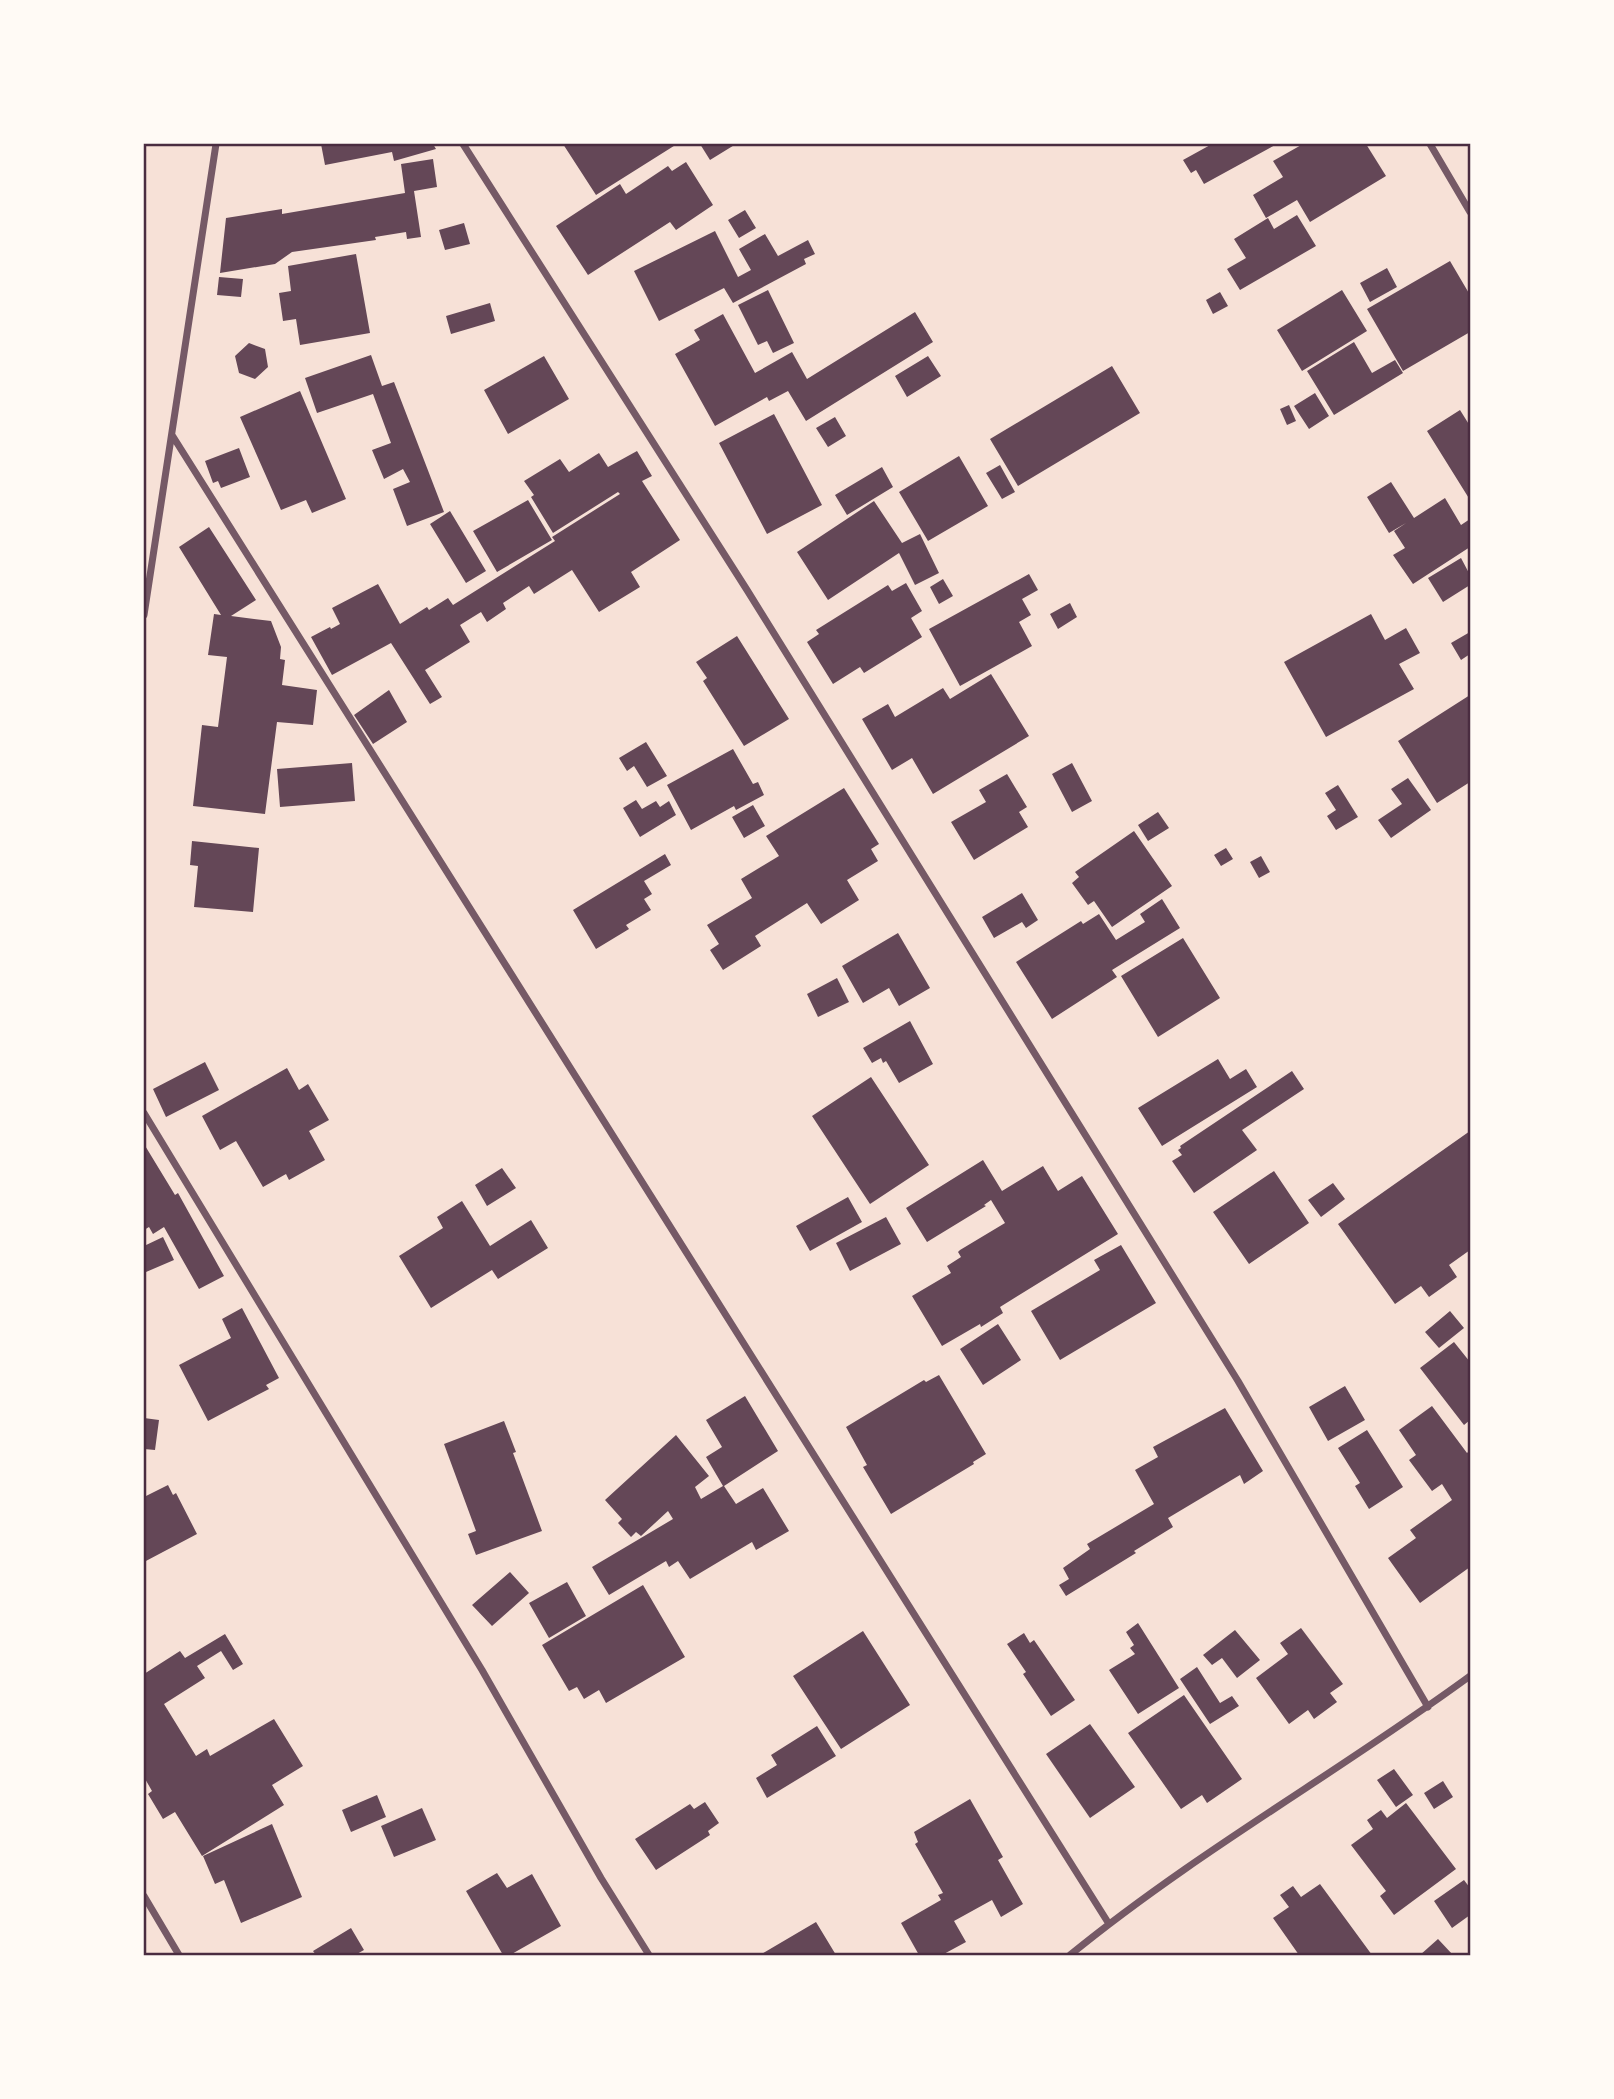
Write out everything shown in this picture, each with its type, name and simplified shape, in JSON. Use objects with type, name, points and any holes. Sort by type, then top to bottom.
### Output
[{"type":"street","points":[[144,615],[216,144]]},
{"type":"street","points":[[463,144],[754,602],[1238,1381],[1428,1707]]},
{"type":"street","points":[[1430,144],[1471,212]]},
{"type":"street","points":[[172,435],[1109,1924]]},
{"type":"street","points":[[144,1113],[482,1670],[601,1878],[649,1955]]},
{"type":"street","points":[[1070,1955],[1227,1839],[1471,1676]]},
{"type":"street","points":[[144,1896],[179,1955]]},
{"type":"building","points":[[321,144],[433,144],[436,149],[394,161],[392,152],[325,165]]},
{"type":"building","points":[[563,144],[677,144],[596,195]]},
{"type":"building","points":[[700,144],[736,144],[710,160]]},
{"type":"building","points":[[1212,144],[1277,144],[1204,184],[1196,170],[1191,173],[1183,160]]},
{"type":"building","points":[[1303,144],[1366,144],[1386,176],[1310,222],[1297,200],[1266,218],[1253,195],[1283,177],[1273,161]]},
{"type":"building","points":[[433,159],[437,187],[414,191],[421,237],[407,239],[406,232],[375,237],[376,240],[292,252],[275,264],[220,273],[226,218],[282,209],[282,214],[405,193],[401,164]]},
{"type":"building","points":[[686,162],[713,205],[676,230],[670,222],[588,275],[556,226],[620,184],[626,194],[668,166],[672,171]]},
{"type":"building","points":[[745,210],[756,228],[739,238],[728,220]]},
{"type":"building","points":[[1297,215],[1316,246],[1240,290],[1227,269],[1246,258],[1234,239],[1268,218],[1274,229]]},
{"type":"building","points":[[464,223],[470,244],[445,250],[439,230]]},
{"type":"building","points":[[715,231],[738,277],[751,270],[739,249],[765,234],[778,256],[808,240],[815,254],[804,259],[806,264],[733,303],[724,288],[659,321],[634,271]]},
{"type":"building","points":[[356,254],[370,333],[300,345],[296,319],[283,321],[279,293],[291,291],[288,266]]},
{"type":"building","points":[[1450,261],[1470,295],[1470,332],[1403,371],[1367,309]]},
{"type":"building","points":[[1387,268],[1397,287],[1370,302],[1360,283]]},
{"type":"building","points":[[219,277],[243,279],[241,297],[217,295]]},
{"type":"building","points":[[768,290],[794,343],[773,353],[767,341],[758,345],[738,305]]},
{"type":"building","points":[[1342,290],[1367,331],[1302,371],[1277,330]]},
{"type":"building","points":[[1220,292],[1228,306],[1213,314],[1206,300]]},
{"type":"building","points":[[490,303],[495,321],[451,334],[446,316]]},
{"type":"building","points":[[915,312],[933,342],[806,421],[788,391],[769,401],[767,397],[715,426],[675,354],[700,340],[694,330],[723,314],[755,373],[792,352],[807,379]]},
{"type":"building","points":[[1354,342],[1372,373],[1395,360],[1403,373],[1334,415],[1307,371]]},
{"type":"building","points":[[249,343],[265,349],[268,367],[255,379],[239,373],[235,356]]},
{"type":"building","points":[[371,355],[382,386],[394,382],[444,512],[407,526],[393,489],[410,482],[403,469],[384,479],[372,450],[391,443],[373,394],[317,413],[305,378]]},
{"type":"building","points":[[544,356],[569,399],[508,434],[484,390]]},
{"type":"building","points":[[928,356],[941,376],[907,397],[895,376]]},
{"type":"building","points":[[1112,366],[1140,413],[1018,486],[990,439]]},
{"type":"building","points":[[300,391],[346,499],[312,513],[306,500],[281,510],[240,417]]},
{"type":"building","points":[[1315,393],[1329,416],[1309,429],[1294,406]]},
{"type":"building","points":[[1289,405],[1296,421],[1287,425],[1280,409]]},
{"type":"building","points":[[1460,410],[1470,426],[1470,500],[1427,431]]},
{"type":"building","points":[[774,414],[822,505],[767,534],[719,443]]},
{"type":"building","points":[[835,417],[846,436],[828,447],[816,428]]},
{"type":"building","points":[[239,448],[250,477],[221,488],[218,481],[213,483],[205,461]]},
{"type":"building","points":[[637,451],[652,476],[642,481],[680,540],[631,572],[640,587],[599,612],[572,570],[534,594],[529,586],[503,603],[506,609],[487,622],[481,612],[460,625],[470,642],[425,670],[442,697],[430,704],[391,643],[332,675],[311,637],[340,624],[332,608],[378,584],[400,624],[448,598],[453,605],[555,541],[552,537],[620,494],[618,492],[553,533],[524,481],[560,459],[569,472],[599,453],[608,467]]},
{"type":"building","points":[[959,456],[988,506],[928,541],[899,492]]},
{"type":"building","points":[[1000,465],[1015,492],[1002,499],[986,473]]},
{"type":"building","points":[[882,467],[893,487],[847,515],[835,495]]},
{"type":"building","points":[[1391,482],[1414,518],[1445,498],[1461,525],[1470,519],[1470,547],[1413,584],[1393,555],[1405,548],[1394,531],[1406,523],[1389,533],[1367,497]]},
{"type":"building","points":[[528,500],[552,540],[497,572],[473,531]]},
{"type":"building","points":[[874,501],[902,543],[920,534],[939,573],[915,585],[899,553],[828,600],[797,552]]},
{"type":"building","points":[[450,511],[486,571],[466,583],[430,524]]},
{"type":"building","points":[[209,527],[256,600],[231,616],[271,621],[281,647],[280,659],[285,660],[282,685],[317,690],[313,725],[277,722],[265,814],[193,806],[202,725],[218,727],[227,657],[208,655],[214,614],[221,615],[179,547]]},
{"type":"building","points":[[1461,558],[1470,575],[1470,585],[1443,602],[1428,578]]},
{"type":"building","points":[[1029,574],[1038,590],[1022,599],[1031,615],[1019,622],[1032,646],[960,686],[929,629]]},
{"type":"building","points":[[943,579],[953,596],[939,604],[930,587]]},
{"type":"building","points":[[906,583],[922,611],[911,618],[922,637],[864,673],[860,667],[833,684],[807,642],[819,634],[816,630],[888,585],[892,591]]},
{"type":"building","points":[[1070,603],[1077,617],[1058,629],[1050,614]]},
{"type":"building","points":[[1371,614],[1385,640],[1406,628],[1420,653],[1399,664],[1414,689],[1326,737],[1284,662]]},
{"type":"building","points":[[1470,632],[1470,654],[1461,660],[1451,643]]},
{"type":"building","points":[[737,636],[789,719],[744,746],[703,681],[707,678],[696,662]]},
{"type":"building","points":[[991,674],[1029,736],[933,794],[912,758],[892,770],[862,719],[888,704],[895,717],[943,688],[950,699]]},
{"type":"building","points":[[389,690],[407,722],[373,744],[354,715]]},
{"type":"building","points":[[1470,695],[1470,782],[1437,803],[1398,741]]},
{"type":"building","points":[[646,742],[667,776],[647,787],[634,766],[627,771],[619,758]]},
{"type":"building","points":[[733,749],[753,784],[758,782],[764,795],[736,810],[734,806],[691,830],[667,785]]},
{"type":"building","points":[[352,763],[355,801],[280,807],[277,769]]},
{"type":"building","points":[[1072,763],[1092,801],[1072,812],[1052,774]]},
{"type":"building","points":[[1007,774],[1027,807],[1019,812],[1028,827],[974,860],[951,822],[986,802],[979,790]]},
{"type":"building","points":[[1408,778],[1431,810],[1391,838],[1378,820],[1402,804],[1391,789]]},
{"type":"building","points":[[1338,785],[1358,817],[1336,830],[1327,816],[1336,810],[1325,793]]},
{"type":"building","points":[[844,788],[879,844],[871,849],[878,861],[847,880],[859,900],[821,924],[807,903],[755,936],[761,946],[723,970],[710,950],[719,944],[707,925],[752,898],[741,879],[779,856],[766,836]]},
{"type":"building","points":[[636,800],[642,809],[656,801],[660,807],[669,801],[676,815],[640,837],[623,808]]},
{"type":"building","points":[[753,805],[765,826],[744,838],[732,817]]},
{"type":"building","points":[[1158,812],[1169,828],[1148,841],[1138,825]]},
{"type":"building","points":[[1134,831],[1172,886],[1112,927],[1094,901],[1088,905],[1072,883],[1079,877],[1075,872]]},
{"type":"building","points":[[192,841],[259,848],[253,912],[194,907],[198,866],[190,865]]},
{"type":"building","points":[[1226,848],[1233,859],[1221,866],[1214,855]]},
{"type":"building","points":[[665,854],[671,865],[644,881],[652,894],[644,899],[651,910],[626,925],[629,929],[596,949],[573,910]]},
{"type":"building","points":[[1261,856],[1270,872],[1259,878],[1250,862]]},
{"type":"building","points":[[1022,893],[1038,920],[1026,928],[1022,922],[994,938],[982,917]]},
{"type":"building","points":[[1162,899],[1180,928],[1112,970],[1117,977],[1052,1019],[1016,962],[1081,921],[1083,924],[1099,914],[1116,940],[1145,922],[1140,914]]},
{"type":"building","points":[[898,933],[930,988],[899,1006],[889,988],[863,1003],[842,966]]},
{"type":"building","points":[[1183,938],[1220,998],[1158,1037],[1121,976]]},
{"type":"building","points":[[837,978],[849,1002],[818,1017],[807,994]]},
{"type":"building","points":[[910,1021],[933,1064],[899,1083],[886,1061],[883,1063],[881,1058],[872,1063],[863,1048]]},
{"type":"building","points":[[1218,1059],[1230,1079],[1246,1069],[1257,1087],[1162,1146],[1138,1108]]},
{"type":"building","points":[[205,1062],[219,1090],[166,1117],[153,1089]]},
{"type":"building","points":[[287,1068],[299,1090],[308,1084],[329,1120],[309,1131],[325,1160],[289,1180],[286,1174],[263,1187],[236,1141],[220,1150],[202,1116]]},
{"type":"building","points":[[1292,1071],[1304,1089],[1242,1130],[1257,1150],[1194,1193],[1172,1161],[1182,1155],[1178,1150],[1180,1146]]},
{"type":"building","points":[[871,1077],[929,1165],[870,1204],[812,1116]]},
{"type":"building","points":[[1470,1131],[1470,1250],[1449,1265],[1457,1277],[1429,1297],[1421,1286],[1395,1304],[1338,1224]]},
{"type":"building","points":[[144,1144],[175,1195],[178,1193],[224,1276],[199,1289],[164,1227],[153,1234],[149,1227],[144,1230]]},
{"type":"building","points":[[983,1160],[1002,1191],[1043,1166],[1058,1191],[1082,1176],[1118,1234],[1000,1307],[1003,1313],[981,1327],[980,1324],[942,1346],[912,1296],[951,1273],[947,1266],[961,1257],[958,1252],[960,1250],[1005,1223],[991,1200],[984,1205],[986,1206],[927,1242],[906,1208]]},
{"type":"building","points":[[502,1168],[516,1188],[487,1206],[475,1185]]},
{"type":"building","points":[[1274,1171],[1309,1223],[1249,1264],[1213,1212]]},
{"type":"building","points":[[1333,1183],[1345,1199],[1321,1217],[1308,1200]]},
{"type":"building","points":[[848,1197],[862,1222],[810,1251],[796,1226]]},
{"type":"building","points":[[462,1201],[490,1246],[531,1220],[548,1248],[498,1279],[492,1270],[431,1308],[399,1256],[443,1228],[437,1217]]},
{"type":"building","points":[[886,1217],[901,1244],[850,1271],[836,1243]]},
{"type":"building","points":[[163,1237],[174,1260],[146,1272],[144,1246]]},
{"type":"building","points":[[1121,1245],[1156,1303],[1060,1360],[1031,1311],[1100,1270],[1094,1260]]},
{"type":"building","points":[[242,1308],[279,1378],[266,1385],[269,1389],[208,1421],[179,1365],[231,1338],[222,1319]]},
{"type":"building","points":[[1450,1311],[1464,1328],[1439,1348],[1425,1332]]},
{"type":"building","points":[[998,1324],[1021,1360],[983,1385],[960,1349]]},
{"type":"building","points":[[1454,1342],[1470,1362],[1470,1420],[1464,1425],[1420,1368]]},
{"type":"building","points":[[939,1375],[986,1454],[891,1514],[863,1467],[867,1465],[846,1427],[924,1380],[926,1382]]},
{"type":"building","points":[[1345,1386],[1365,1420],[1328,1441],[1309,1407]]},
{"type":"building","points":[[745,1396],[778,1451],[724,1486],[736,1504],[763,1488],[789,1531],[756,1550],[752,1542],[690,1579],[678,1561],[669,1567],[666,1561],[609,1595],[592,1567],[673,1519],[668,1511],[641,1536],[636,1532],[631,1537],[618,1523],[622,1519],[605,1500],[676,1435],[709,1476],[695,1487],[701,1499],[723,1486],[706,1457],[722,1447],[706,1420]]},
{"type":"building","points":[[1432,1406],[1467,1453],[1470,1450],[1470,1567],[1420,1603],[1388,1558],[1416,1538],[1410,1530],[1452,1500],[1442,1484],[1432,1491],[1409,1460],[1416,1455],[1399,1430]]},
{"type":"building","points":[[1225,1408],[1263,1471],[1244,1484],[1240,1475],[1168,1518],[1173,1527],[1066,1596],[1059,1585],[1069,1579],[1063,1568],[1090,1549],[1087,1544],[1154,1504],[1135,1470],[1158,1457],[1153,1447]]},
{"type":"building","points":[[144,1418],[159,1420],[155,1450],[144,1449]]},
{"type":"building","points":[[504,1421],[542,1531],[476,1555],[468,1534],[476,1531],[444,1444]]},
{"type":"building","points":[[1367,1430],[1403,1487],[1369,1509],[1355,1486],[1360,1483],[1338,1448]]},
{"type":"building","points":[[168,1485],[173,1495],[176,1493],[197,1534],[144,1562],[144,1497]]},
{"type":"building","points":[[510,1572],[529,1593],[492,1626],[472,1605]]},
{"type":"building","points":[[567,1582],[586,1616],[549,1638],[529,1603]]},
{"type":"building","points":[[643,1585],[685,1657],[606,1703],[599,1690],[584,1699],[577,1687],[569,1691],[542,1645]]},
{"type":"building","points":[[1138,1623],[1179,1688],[1138,1714],[1109,1670],[1135,1654],[1130,1648],[1134,1645],[1126,1632]]},
{"type":"building","points":[[1301,1628],[1343,1684],[1330,1693],[1337,1702],[1314,1719],[1308,1710],[1289,1724],[1256,1678],[1288,1654],[1280,1643]]},
{"type":"building","points":[[1235,1630],[1260,1660],[1237,1678],[1222,1658],[1212,1665],[1203,1655]]},
{"type":"building","points":[[863,1631],[910,1705],[841,1749],[793,1676]]},
{"type":"building","points":[[1024,1633],[1030,1643],[1034,1640],[1075,1700],[1051,1716],[1007,1644]]},
{"type":"building","points":[[225,1634],[243,1664],[233,1670],[221,1651],[197,1666],[205,1678],[164,1704],[196,1756],[207,1749],[210,1756],[274,1719],[303,1766],[272,1785],[284,1805],[202,1856],[175,1812],[163,1819],[148,1794],[152,1791],[144,1777],[144,1674],[180,1651],[185,1658]]},
{"type":"building","points":[[1197,1667],[1220,1703],[1232,1696],[1239,1706],[1210,1724],[1180,1679]]},
{"type":"building","points":[[1184,1695],[1242,1779],[1207,1803],[1202,1795],[1181,1809],[1128,1733]]},
{"type":"building","points":[[1090,1724],[1135,1787],[1090,1818],[1046,1754]]},
{"type":"building","points":[[817,1726],[836,1756],[767,1798],[756,1778],[777,1765],[771,1755]]},
{"type":"building","points":[[1394,1769],[1413,1795],[1396,1807],[1377,1780]]},
{"type":"building","points":[[1443,1781],[1453,1797],[1434,1809],[1424,1793]]},
{"type":"building","points":[[377,1795],[386,1817],[351,1832],[342,1810]]},
{"type":"building","points":[[970,1799],[1003,1857],[998,1860],[1023,1904],[1001,1917],[992,1900],[954,1921],[966,1942],[942,1955],[919,1955],[901,1923],[941,1900],[938,1895],[943,1893],[915,1844],[918,1842],[914,1832]]},
{"type":"building","points":[[705,1802],[719,1823],[708,1831],[710,1835],[656,1870],[635,1839],[690,1804],[694,1809]]},
{"type":"building","points":[[1406,1803],[1456,1869],[1394,1915],[1380,1896],[1386,1891],[1351,1845],[1373,1829],[1367,1820],[1381,1810],[1387,1818]]},
{"type":"building","points":[[422,1808],[436,1840],[394,1857],[381,1826]]},
{"type":"building","points":[[272,1824],[302,1897],[241,1923],[224,1880],[215,1884],[203,1856]]},
{"type":"building","points":[[497,1873],[507,1888],[532,1874],[561,1926],[510,1955],[503,1955],[466,1891]]},
{"type":"building","points":[[1464,1880],[1470,1888],[1470,1915],[1452,1928],[1434,1901]]},
{"type":"building","points":[[1320,1884],[1372,1955],[1299,1955],[1273,1918],[1289,1907],[1280,1895],[1293,1886],[1301,1897]]},
{"type":"building","points":[[816,1922],[836,1955],[760,1955]]},
{"type":"building","points":[[351,1928],[364,1950],[355,1955],[316,1955],[313,1951]]},
{"type":"building","points":[[1438,1939],[1453,1955],[1420,1955]]}]
